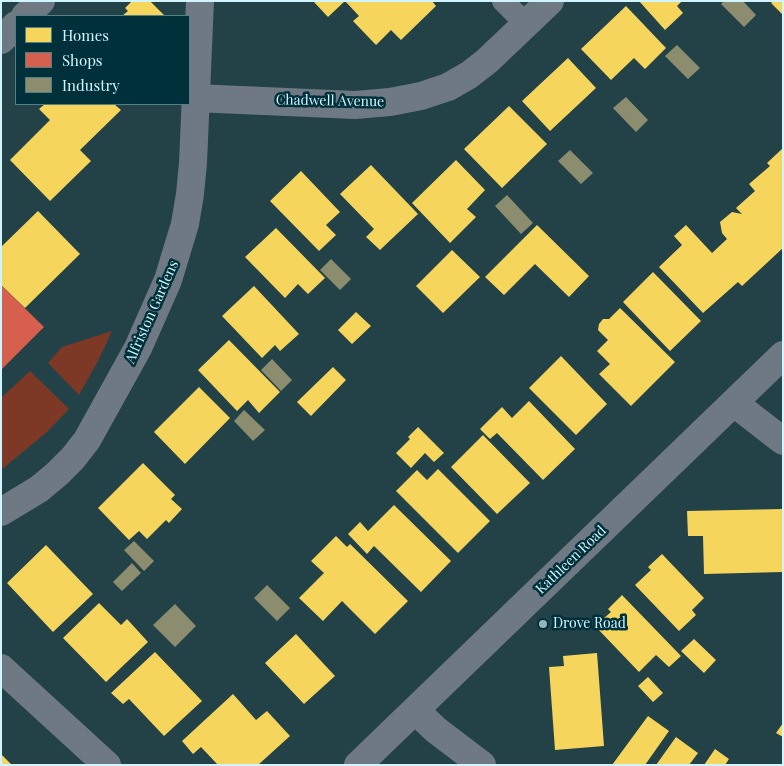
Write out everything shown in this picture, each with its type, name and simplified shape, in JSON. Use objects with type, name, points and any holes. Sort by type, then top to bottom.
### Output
[{"type":"street","points":[[26,15],[40,1]]},
{"type":"street","name":"Alfriston Gardens","points":[[1,512],[40,489],[73,458],[96,424],[154,314],[178,253],[185,224],[193,163],[200,1]]},
{"type":"street","name":"Chadwell Avenue","points":[[195,98],[355,104],[390,102],[421,96],[448,87],[470,75],[550,1]]},
{"type":"street","points":[[1,40],[15,26]]},
{"type":"street","name":"Kathleen Road","points":[[358,765],[783,355]]},
{"type":"street","points":[[734,403],[783,441]]},
{"type":"street","points":[[1,668],[107,765]]},
{"type":"street","points":[[415,710],[436,730],[482,765]]},
{"type":"lane","points":[[503,1],[526,24]]},
{"type":"shaded area","points":[[112,331],[79,395],[48,363],[62,347]]},
{"type":"shaded area","points":[[30,371],[69,409],[47,432],[1,470],[1,398]]},
{"type":"building: Homes","points":[[132,1],[150,1],[164,15],[123,15],[128,11],[125,8]]},
{"type":"building: Homes","points":[[313,1],[345,1],[328,17]]},
{"type":"building: Homes","points":[[345,1],[432,1],[436,6],[401,40],[391,30],[376,45],[353,21],[359,16]]},
{"type":"building: Homes","points":[[639,1],[682,1],[677,6],[683,13],[665,30]]},
{"type":"building: Homes","points":[[773,1],[783,1],[783,15],[771,3]]},
{"type":"building: Homes","points":[[626,6],[666,48],[645,69],[634,58],[611,80],[581,49]]},
{"type":"building: Homes","points":[[568,58],[596,88],[550,131],[522,101]]},
{"type":"building: Homes","points":[[44,105],[115,105],[121,110],[80,150],[91,161],[50,201],[10,160],[50,120],[39,109]]},
{"type":"building: Homes","points":[[509,106],[547,144],[502,188],[464,149]]},
{"type":"building: Homes","points":[[783,148],[783,248],[742,286],[738,282],[703,313],[659,267],[682,245],[674,236],[686,225],[712,253],[727,239],[722,233],[720,222],[732,212],[742,214],[736,208],[755,191],[749,184],[770,166],[767,163]]},
{"type":"building: Homes","points":[[456,160],[485,190],[467,209],[476,217],[450,243],[412,203]]},
{"type":"building: Homes","points":[[371,165],[418,214],[380,250],[366,237],[374,229],[340,194]]},
{"type":"building: Homes","points":[[301,171],[340,212],[326,225],[336,235],[319,251],[270,201]]},
{"type":"building: Homes","points":[[38,211],[80,254],[25,308],[1,285],[1,247]]},
{"type":"building: Homes","points":[[537,225],[589,276],[569,297],[535,264],[504,295],[485,277]]},
{"type":"building: Homes","points":[[276,228],[325,278],[308,294],[298,284],[285,298],[245,257]]},
{"type":"building: Homes","points":[[452,250],[480,277],[443,313],[416,286]]},
{"type":"building: Homes","points":[[653,272],[701,321],[670,351],[623,302]]},
{"type":"building: Homes","points":[[254,286],[299,334],[280,351],[275,345],[262,358],[222,316]]},
{"type":"building: Homes","points":[[620,308],[675,362],[631,406],[599,374],[610,364],[597,351],[608,340],[598,330],[599,324],[603,319],[609,319]]},
{"type":"building: Homes","points":[[356,312],[371,326],[352,344],[338,330]]},
{"type":"building: Homes","points":[[229,340],[280,392],[259,413],[248,400],[237,411],[198,370]]},
{"type":"building: Homes","points":[[561,356],[607,404],[576,435],[529,388]]},
{"type":"building: Homes","points":[[333,367],[346,380],[311,416],[297,402]]},
{"type":"building: Homes","points":[[199,387],[230,418],[185,464],[154,432]]},
{"type":"building: Homes","points":[[529,401],[575,449],[543,480],[497,433],[490,439],[480,429],[502,407],[512,418]]},
{"type":"building: Homes","points":[[418,427],[444,453],[434,462],[425,453],[411,468],[396,453],[410,439],[408,437]]},
{"type":"building: Homes","points":[[483,435],[530,483],[497,514],[451,467]]},
{"type":"building: Homes","points":[[143,463],[175,495],[171,499],[182,509],[169,523],[166,520],[147,539],[139,531],[129,540],[98,508]]},
{"type":"building: Homes","points":[[438,469],[490,521],[458,553],[396,491],[417,470],[427,480]]},
{"type":"building: Homes","points":[[394,505],[451,561],[421,592],[374,546],[367,554],[348,534],[360,522],[368,531]]},
{"type":"building: Homes","points":[[783,509],[783,572],[704,574],[703,536],[688,536],[687,511]]},
{"type":"building: Homes","points":[[336,536],[347,547],[350,544],[408,601],[375,634],[342,601],[323,621],[299,598],[324,573],[311,561]]},
{"type":"building: Homes","points":[[46,545],[93,594],[53,632],[7,583]]},
{"type":"building: Homes","points":[[662,554],[704,598],[692,610],[696,615],[679,631],[635,585],[651,570],[648,567]]},
{"type":"building: Homes","points":[[622,595],[681,656],[669,667],[656,655],[639,672],[595,626],[611,612],[608,609]]},
{"type":"building: Homes","points":[[99,603],[121,625],[127,619],[148,642],[106,682],[63,638]]},
{"type":"building: Homes","points":[[296,634],[335,676],[304,704],[265,663]]},
{"type":"building: Homes","points":[[694,639],[716,660],[704,673],[681,651]]},
{"type":"building: Homes","points":[[155,652],[202,701],[164,736],[129,699],[123,704],[111,693]]},
{"type":"building: Homes","points":[[597,653],[604,746],[555,750],[549,667],[564,666],[563,656]]},
{"type":"building: Homes","points":[[648,677],[663,693],[653,702],[638,686]]},
{"type":"building: Homes","points":[[233,694],[256,720],[267,711],[290,736],[258,765],[218,765],[201,747],[193,754],[182,741]]},
{"type":"building: Homes","points":[[648,716],[669,731],[645,765],[612,765]]},
{"type":"building: Homes","points":[[783,723],[783,737],[776,733]]},
{"type":"building: Homes","points":[[676,737],[698,753],[689,765],[656,765]]},
{"type":"building: Homes","points":[[715,749],[729,759],[725,765],[704,765]]},
{"type":"building: Homes","points":[[1,754],[12,765],[1,765]]},
{"type":"building: Shops","points":[[1,285],[44,327],[1,370]]},
{"type":"building: Industry","points":[[724,1],[743,1],[756,15],[744,27],[721,4]]},
{"type":"building: Industry","points":[[677,45],[700,68],[688,79],[665,56]]},
{"type":"building: Industry","points":[[626,97],[648,120],[636,132],[613,108]]},
{"type":"building: Industry","points":[[570,150],[593,173],[581,184],[558,161]]},
{"type":"building: Industry","points":[[507,195],[533,223],[521,234],[495,206]]},
{"type":"building: Industry","points":[[331,259],[351,279],[340,290],[320,270]]},
{"type":"building: Industry","points":[[272,359],[292,380],[281,391],[261,370]]},
{"type":"building: Industry","points":[[244,410],[265,430],[253,441],[234,421]]},
{"type":"building: Industry","points":[[134,541],[154,561],[144,571],[124,550]]},
{"type":"building: Industry","points":[[132,563],[141,573],[122,591],[113,582]]},
{"type":"building: Industry","points":[[267,585],[290,608],[277,621],[254,598]]},
{"type":"building: Industry","points":[[175,604],[196,626],[175,647],[153,625]]},
{"type":"place","name":"Drove Road","points":[[543,624]]}]
